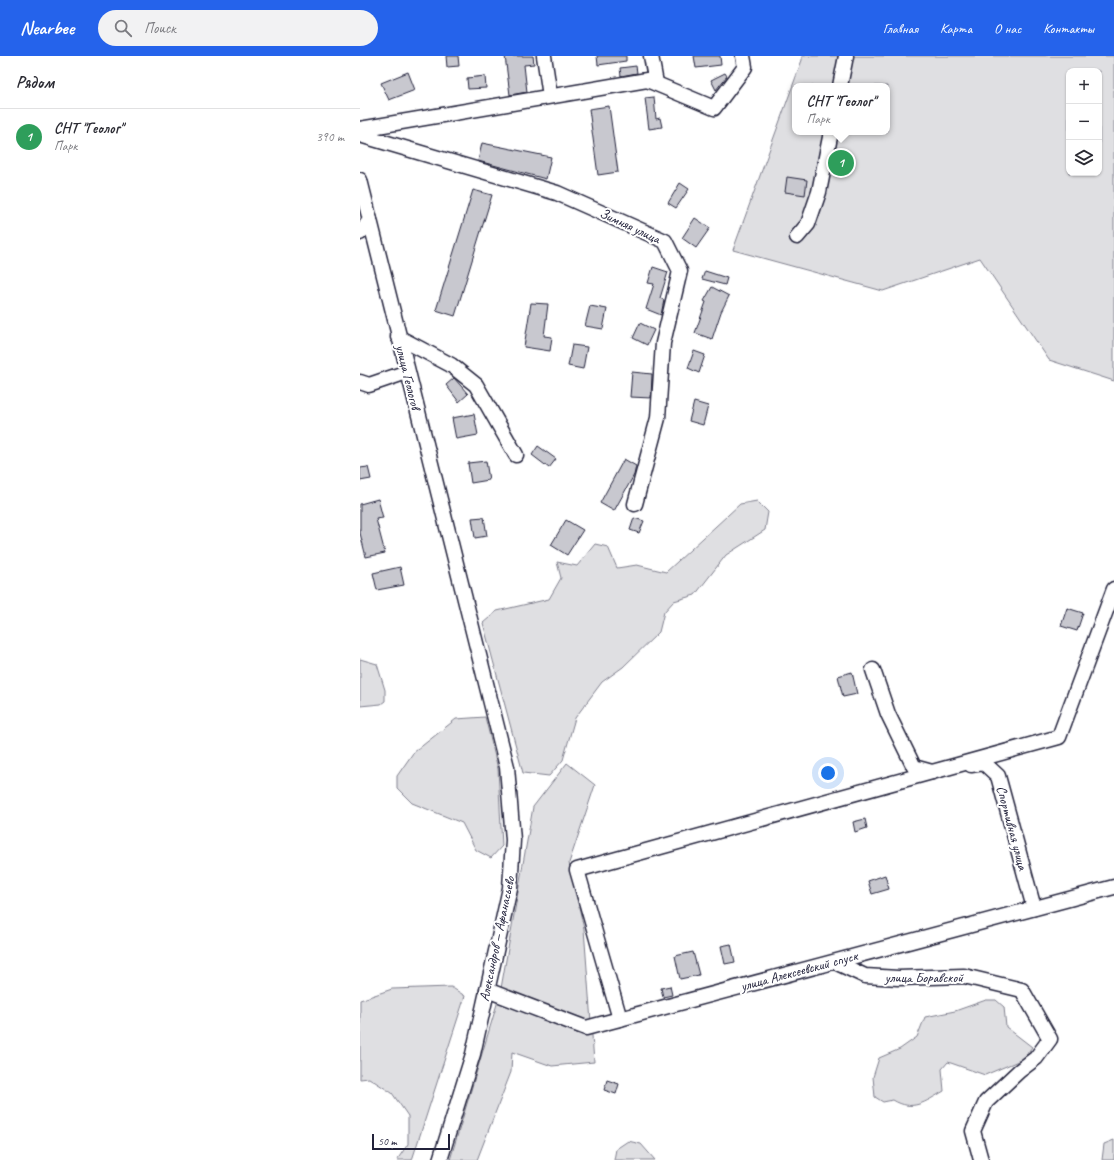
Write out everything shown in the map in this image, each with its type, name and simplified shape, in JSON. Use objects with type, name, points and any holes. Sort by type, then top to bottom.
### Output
[{"type":"street","points":[[544,56],[550,96]]},
{"type":"street","points":[[651,56],[656,83]]},
{"type":"street","points":[[360,129],[647,80],[714,108],[745,67],[743,56]]},
{"type":"street","points":[[841,83],[846,56]]},
{"type":"street","name":"Зимняя улица","points":[[360,135],[557,193],[665,241],[680,271],[663,343],[658,418],[635,504]]},
{"type":"street","points":[[797,237],[808,224],[819,192],[830,135]]},
{"type":"street","name":"улица Геологов","points":[[360,180],[458,575]]},
{"type":"street","points":[[360,233],[370,220]]},
{"type":"street","points":[[398,337],[451,365],[476,385],[516,455]]},
{"type":"street","points":[[363,386],[407,372]]},
{"type":"street","name":"Александров — Афанасьево","points":[[440,1160],[473,1054],[510,888],[513,840],[507,767],[458,575]]},
{"type":"street","points":[[620,1019],[577,870],[1059,737],[1114,589]]},
{"type":"street","name":"Спортивная улица","points":[[873,670],[888,714],[914,767],[939,774],[965,766],[984,763],[998,776],[1034,908]]},
{"type":"street","name":"улица Алексеевский спуск","points":[[487,990],[586,1028],[1114,887]]},
{"type":"street","name":"улица Боравской","points":[[835,962],[865,976],[898,978],[964,976],[1022,990],[1050,1039],[1036,1058],[1019,1071],[986,1102],[973,1131],[981,1160]]},
{"type":"shaded area","points":[[802,56],[1114,56],[1114,381],[1049,360],[980,258],[883,291],[733,250],[792,88],[792,135],[890,135],[890,83],[794,83]]},
{"type":"shaded area","points":[[757,501],[768,512],[765,530],[726,555],[695,595],[674,601],[664,612],[659,632],[623,667],[602,682],[575,718],[563,760],[549,776],[523,773],[483,623],[497,611],[549,599],[561,578],[557,562],[577,566],[595,544],[608,547],[617,568],[637,565],[666,572],[740,504]]},
{"type":"shaded area","points":[[360,659],[377,664],[385,690],[385,701],[381,704],[360,706]]},
{"type":"shaded area","points":[[485,717],[498,769],[502,846],[491,858],[476,850],[462,823],[412,803],[397,788],[397,776],[413,753],[456,719]]},
{"type":"shaded area","points":[[567,763],[595,785],[569,863],[584,929],[594,1062],[552,1066],[512,1052],[511,1072],[477,1160],[450,1160],[500,994],[533,807]]},
{"type":"shaded area","points":[[451,987],[465,996],[412,1160],[397,1160],[408,1144],[408,1116],[392,1093],[369,1078],[360,1079],[360,1000],[392,989]]},
{"type":"shaded area","points":[[986,1000],[996,1000],[1004,1007],[1006,1027],[1032,1047],[1023,1059],[985,1075],[948,1062],[942,1069],[944,1091],[919,1104],[900,1104],[893,1100],[883,1102],[875,1097],[873,1077],[879,1058],[900,1049],[917,1037],[925,1017],[955,1011]]},
{"type":"shaded area","points":[[1114,1140],[1114,1160],[1102,1160],[1104,1144]]},
{"type":"shaded area","points":[[628,1141],[641,1144],[655,1160],[614,1160],[616,1149]]},
{"type":"building","points":[[446,56],[458,56],[459,66],[447,67]]},
{"type":"building","points":[[505,56],[533,56],[534,64],[524,65],[527,92],[510,95]]},
{"type":"building","points":[[597,56],[626,56],[626,61],[598,65]]},
{"type":"building","points":[[694,56],[720,56],[721,65],[696,68]]},
{"type":"building","points":[[636,66],[637,73],[621,76],[620,68]]},
{"type":"building","points":[[408,72],[415,90],[389,100],[381,83]]},
{"type":"building","points":[[725,73],[727,76],[716,90],[711,80]]},
{"type":"building","points":[[485,76],[486,88],[468,89],[467,78]]},
{"type":"building","points":[[654,97],[656,119],[660,118],[662,127],[649,129],[645,98]]},
{"type":"building","points":[[609,106],[618,172],[598,175],[589,109]]},
{"type":"building","points":[[482,143],[551,157],[546,179],[478,161]]},
{"type":"building","points":[[787,177],[807,180],[805,195],[785,192]]},
{"type":"building","points":[[680,183],[689,189],[676,208],[668,203]]},
{"type":"building","points":[[473,190],[492,195],[455,316],[436,310]]},
{"type":"building","points":[[695,218],[710,228],[696,248],[682,238]]},
{"type":"building","points":[[653,267],[668,272],[660,298],[664,300],[661,315],[646,309],[654,284],[648,283]]},
{"type":"building","points":[[705,271],[727,278],[725,285],[702,279]]},
{"type":"building","points":[[712,287],[729,296],[721,312],[712,339],[695,333],[706,302],[704,301]]},
{"type":"building","points":[[531,303],[548,304],[544,336],[552,337],[550,351],[524,347]]},
{"type":"building","points":[[590,306],[607,309],[603,329],[585,326]]},
{"type":"building","points":[[640,323],[654,330],[647,345],[633,338]]},
{"type":"building","points":[[572,345],[587,347],[583,369],[568,366]]},
{"type":"building","points":[[694,351],[705,355],[699,373],[688,368]]},
{"type":"building","points":[[632,372],[652,374],[651,398],[630,397]]},
{"type":"building","points":[[454,378],[468,394],[459,402],[446,385]]},
{"type":"building","points":[[694,402],[708,406],[703,425],[689,421]]},
{"type":"building","points":[[474,414],[478,435],[456,439],[452,418]]},
{"type":"building","points":[[538,446],[556,459],[549,468],[532,455]]},
{"type":"building","points":[[624,459],[636,466],[634,475],[614,511],[600,503]]},
{"type":"building","points":[[486,461],[489,480],[471,483],[468,463]]},
{"type":"building","points":[[368,467],[371,479],[360,481],[360,468]]},
{"type":"building","points":[[378,499],[383,518],[376,519],[385,553],[366,557],[360,533],[360,504]]},
{"type":"building","points":[[484,517],[487,536],[475,538],[472,518]]},
{"type":"building","points":[[634,518],[644,521],[639,533],[630,530]]},
{"type":"building","points":[[566,520],[583,530],[567,555],[551,545]]},
{"type":"building","points":[[400,567],[404,585],[377,590],[373,573]]},
{"type":"building","points":[[1067,608],[1083,613],[1077,631],[1061,626]]},
{"type":"building","points":[[852,672],[857,694],[843,697],[838,676]]},
{"type":"building","points":[[865,819],[867,828],[855,832],[853,822]]},
{"type":"building","points":[[885,875],[889,889],[872,894],[868,881]]},
{"type":"building","points":[[731,944],[735,962],[725,964],[721,946]]},
{"type":"building","points":[[693,952],[699,975],[680,979],[675,956]]},
{"type":"building","points":[[670,986],[672,995],[663,997],[661,988]]},
{"type":"building","points":[[607,1080],[619,1084],[616,1094],[604,1090]]},
{"type":"place","name":"СНТ \"Геолог\"","points":[[841,163]]}]
